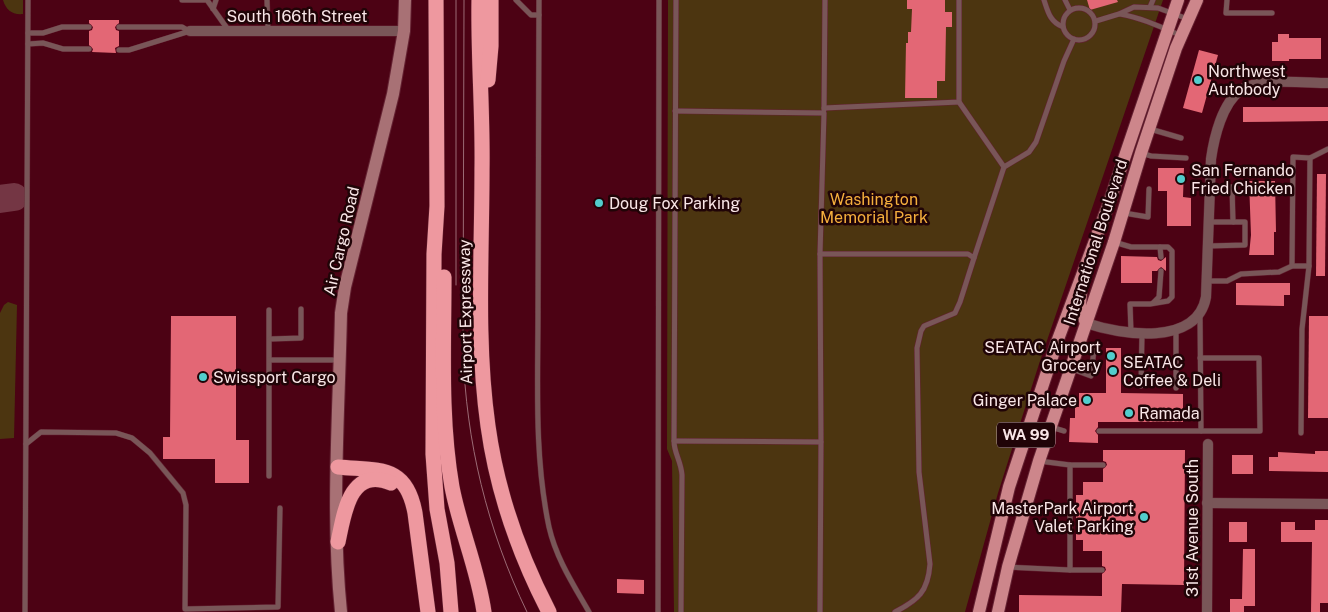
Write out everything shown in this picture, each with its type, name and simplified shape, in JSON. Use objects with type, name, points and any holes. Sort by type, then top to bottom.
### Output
[{"type":"highway","name":"Airport Expressway","points":[[436,0],[437,206],[434,254],[433,454],[437,509],[447,563],[451,612]]},
{"type":"highway","name":"Airport Expressway","points":[[479,0],[478,45],[483,144],[481,357],[488,428],[499,482],[512,526],[549,612]]},
{"type":"highway","points":[[483,144],[491,46],[491,0]]},
{"type":"highway","points":[[437,206],[444,254],[444,406],[447,452],[454,497],[468,550],[490,611]]},
{"type":"highway","points":[[338,467],[387,472],[402,480],[413,499],[428,612]]},
{"type":"highway","points":[[338,542],[349,497],[360,485],[366,482],[384,480],[394,484],[402,492],[408,505],[419,545]]},
{"type":"main road","name":"International Boulevard","points":[[979,612],[1009,487],[1057,342],[1108,206],[1178,0]]},
{"type":"main road","name":"International Boulevard","points":[[998,612],[1008,567],[1050,426],[1114,242],[1149,129],[1188,19],[1197,0]]},
{"type":"main road","points":[[1082,276],[1080,309],[1086,323]]},
{"type":"street","name":"Air Cargo Road","points":[[341,612],[338,542],[338,467],[341,313],[345,287],[393,94],[404,31],[405,0]]},
{"type":"street","name":"South 166th Street","points":[[190,31],[404,31]]},
{"type":"street","points":[[1086,323],[1102,329],[1131,332],[1173,332],[1191,323],[1206,302],[1213,142],[1223,114],[1232,98],[1240,90],[1257,84],[1328,83]]},
{"type":"street","name":"31st Avenue South","points":[[1207,612],[1208,444]]},
{"type":"street","points":[[1207,503],[1328,504]]},
{"type":"lane","points":[[25,612],[28,0]]},
{"type":"lane","points":[[182,0],[207,0],[230,31]]},
{"type":"lane","points":[[213,9],[216,0]]},
{"type":"lane","points":[[268,0],[268,31]]},
{"type":"lane","points":[[516,0],[531,15],[539,15]]},
{"type":"lane","points":[[539,0],[538,406],[540,467],[550,528],[557,552],[564,569],[589,612]]},
{"type":"lane","points":[[658,612],[659,0]]},
{"type":"lane","points":[[676,0],[674,447],[681,464],[682,474],[681,612]]},
{"type":"lane","points":[[820,612],[820,254],[825,0]]},
{"type":"lane","points":[[959,0],[959,102],[1004,167]]},
{"type":"lane","points":[[1044,0],[1050,18],[1057,25],[1063,27]]},
{"type":"lane","points":[[1065,0],[1070,10]]},
{"type":"lane","points":[[1150,7],[1153,0]]},
{"type":"lane","points":[[1227,0],[1226,13],[1272,13]]},
{"type":"lane","points":[[1081,7],[1091,12],[1096,21],[1096,27],[1091,36],[1081,40],[1067,35],[1063,27],[1064,19],[1070,10],[1081,7]]},
{"type":"lane","points":[[1096,21],[1134,7],[1158,8],[1188,19]]},
{"type":"lane","points":[[1119,14],[1134,17],[1182,36]]},
{"type":"lane","points":[[28,33],[43,33],[62,27],[89,27]]},
{"type":"lane","points":[[119,27],[182,27],[190,31]]},
{"type":"lane","points":[[119,50],[129,50],[190,31]]},
{"type":"lane","points":[[895,612],[915,600],[923,592],[930,564],[919,472],[917,348],[919,338],[924,326],[955,313],[1004,167],[1029,152],[1036,142],[1064,61],[1074,39]]},
{"type":"lane","points":[[28,44],[43,43],[63,49],[89,49]]},
{"type":"lane","points":[[675,111],[824,111],[959,102]]},
{"type":"lane","points":[[1149,129],[1181,138]]},
{"type":"lane","points":[[1292,266],[1293,157],[1310,158],[1328,150]]},
{"type":"lane","points":[[1141,153],[1151,156],[1186,158]]},
{"type":"lane","points":[[1301,433],[1302,329],[1309,266],[1310,158]]},
{"type":"lane","points":[[1210,187],[1232,187],[1233,222]]},
{"type":"lane","points":[[1123,213],[1148,217],[1149,189]]},
{"type":"lane","points":[[1208,246],[1244,246],[1244,222],[1209,222]]},
{"type":"lane","points":[[1114,242],[1131,248],[1168,247],[1172,251],[1172,297],[1168,301],[1150,304],[1130,304],[1131,332]]},
{"type":"lane","points":[[1160,247],[1161,257]]},
{"type":"lane","points":[[820,254],[968,254],[974,258]]},
{"type":"lane","points":[[1207,282],[1227,281],[1241,274],[1279,272],[1292,266],[1309,266]]},
{"type":"lane","points":[[1150,304],[1154,303],[1159,297],[1161,271]]},
{"type":"lane","points":[[270,339],[302,338],[301,309]]},
{"type":"lane","points":[[269,310],[269,476]]},
{"type":"lane","points":[[1200,312],[1201,431]]},
{"type":"lane","points":[[1141,386],[1142,332]]},
{"type":"lane","points":[[1173,332],[1176,388]]},
{"type":"lane","points":[[1071,368],[1091,376],[1094,349]]},
{"type":"lane","points":[[1099,431],[1260,431],[1259,358],[1200,358]]},
{"type":"lane","points":[[270,360],[340,360]]},
{"type":"lane","points":[[1050,426],[1064,431]]},
{"type":"lane","points":[[26,444],[41,432],[116,433],[132,438],[150,453],[183,493],[186,505],[185,608],[278,607],[280,508]]},
{"type":"lane","points":[[674,441],[821,442]]},
{"type":"lane","points":[[1039,461],[1103,465]]},
{"type":"lane","points":[[1070,464],[1070,570]]},
{"type":"lane","points":[[1008,567],[1102,570]]},
{"type":"green space","points":[[3,0],[23,0],[23,14],[16,14],[10,11]]},
{"type":"green space","name":"Washington Memorial Park","points":[[668,0],[1163,0],[1039,364],[998,493],[965,612],[674,612],[672,461],[667,449]]},
{"type":"green space","points":[[8,302],[17,305],[14,438],[0,439],[0,313]]},
{"type":"building","points":[[907,0],[945,0],[945,12],[952,12],[952,27],[946,27],[945,81],[937,81],[937,98],[905,98],[906,43],[908,43],[908,32],[911,32],[912,9],[907,9]]},
{"type":"building","points":[[1087,0],[1117,0],[1118,2],[1090,10]]},
{"type":"building","points":[[89,20],[119,20],[115,27],[119,31],[119,46],[115,48],[116,53],[92,52],[93,49],[89,45],[89,31],[93,27]]},
{"type":"building","points":[[1278,34],[1289,34],[1289,38],[1321,38],[1321,59],[1272,61],[1272,42],[1278,42]]},
{"type":"building","points":[[1199,50],[1218,55],[1202,113],[1183,108]]},
{"type":"building","points":[[1243,107],[1328,107],[1328,121],[1243,122]]},
{"type":"building","points":[[1158,168],[1184,168],[1183,197],[1191,198],[1191,226],[1167,226],[1167,191],[1158,191]]},
{"type":"building","points":[[1317,174],[1326,174],[1325,276],[1316,276]]},
{"type":"building","points":[[1249,181],[1275,181],[1276,232],[1274,232],[1274,255],[1249,255],[1251,235]]},
{"type":"building","points":[[1121,256],[1157,257],[1161,261],[1166,257],[1166,271],[1161,267],[1157,271],[1152,271],[1152,283],[1121,283]]},
{"type":"building","points":[[1236,283],[1290,283],[1290,295],[1284,295],[1284,306],[1236,305]]},
{"type":"building","name":"Swissport Cargo","points":[[171,316],[236,316],[236,440],[249,440],[249,483],[215,483],[215,459],[163,459],[163,437],[170,437]]},
{"type":"building","points":[[1309,316],[1328,316],[1328,418],[1308,418]]},
{"type":"building","name":"Ramada","points":[[1106,348],[1121,348],[1121,393],[1183,394],[1183,422],[1098,422],[1098,427],[1095,431],[1098,435],[1098,443],[1069,442],[1070,418],[1075,418],[1075,407],[1079,407],[1079,393],[1106,393]]},
{"type":"building","name":"MasterPark Airport Valet Parking","points":[[1103,450],[1185,450],[1184,585],[1122,584],[1121,612],[1019,612],[1019,595],[1102,596],[1102,574],[1106,570],[1102,566],[1102,551],[1083,551],[1083,540],[1076,540],[1076,495],[1083,495],[1083,482],[1103,482],[1103,469],[1107,465],[1103,461]]},
{"type":"building","points":[[1315,451],[1328,451],[1328,472],[1269,471],[1269,457],[1278,457],[1278,452],[1315,454]]},
{"type":"building","points":[[1232,455],[1253,455],[1253,474],[1232,474]]},
{"type":"building","points":[[1315,520],[1328,520],[1328,603],[1320,603],[1320,612],[1311,612],[1312,542],[1281,542],[1281,522],[1295,522],[1295,530],[1315,530]]},
{"type":"building","points":[[1229,522],[1247,522],[1247,542],[1229,542]]},
{"type":"building","points":[[1243,549],[1255,549],[1255,606],[1244,606],[1244,612],[1230,612],[1230,599],[1242,599]]},
{"type":"building","points":[[617,579],[644,580],[644,594],[617,593]]},
{"type":"taxiway","points":[[0,199],[14,197]]},
{"type":"tram line","points":[[456,0],[456,285]]},
{"type":"tram line","points":[[464,0],[463,350],[465,384],[474,451],[481,484],[501,549],[527,612]]},
{"type":"place","name":"Northwest Autobody","points":[[1198,80]]},
{"type":"place","name":"San Fernando Fried Chicken","points":[[1181,179]]},
{"type":"place","name":"Doug Fox Parking","points":[[599,203]]},
{"type":"place","name":"SEATAC Airport Grocery","points":[[1111,356]]},
{"type":"place","name":"SEATAC Coffee & Deli","points":[[1113,371]]},
{"type":"place","name":"Swissport Cargo","points":[[203,377]]},
{"type":"place","name":"Ginger Palace","points":[[1087,400]]},
{"type":"place","name":"Ramada","points":[[1129,413]]},
{"type":"place","name":"MasterPark Airport Valet Parking","points":[[1144,517]]}]
